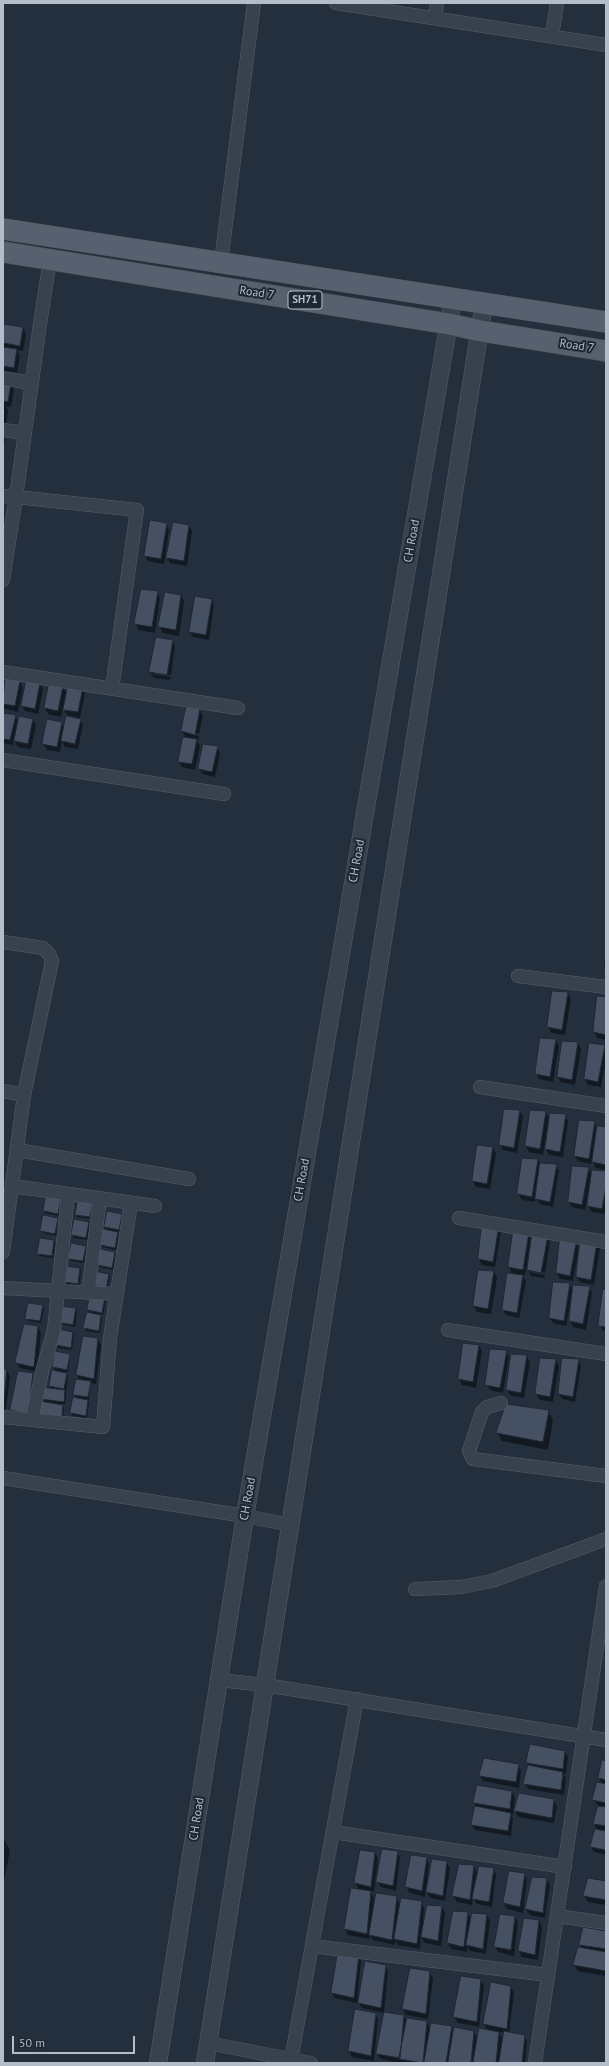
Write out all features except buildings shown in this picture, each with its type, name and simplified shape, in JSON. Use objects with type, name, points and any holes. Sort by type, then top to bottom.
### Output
[{"type":"main road","name":"Road 7","points":[[3,229],[606,322]]},
{"type":"main road","name":"Road 7","points":[[3,252],[449,324],[480,331],[606,351]]},
{"type":"street","points":[[221,262],[254,3]]},
{"type":"street","points":[[336,3],[606,45]]},
{"type":"street","points":[[435,18],[437,3]]},
{"type":"street","points":[[552,36],[557,3]]},
{"type":"street","points":[[3,580],[9,496],[25,433],[31,383],[50,260]]},
{"type":"street","name":"CH Road","points":[[158,2063],[245,1516],[453,298]]},
{"type":"street","points":[[205,2063],[484,303]]},
{"type":"street","points":[[3,378],[31,383]]},
{"type":"street","points":[[3,430],[25,433]]},
{"type":"street","points":[[9,496],[137,510],[112,689]]},
{"type":"street","points":[[3,672],[238,708]]},
{"type":"street","points":[[3,760],[224,794]]},
{"type":"street","points":[[3,942],[43,948],[49,954],[52,961],[24,1095],[3,1252]]},
{"type":"street","points":[[518,976],[606,987]]},
{"type":"street","points":[[480,1087],[606,1106]]},
{"type":"street","points":[[3,1091],[24,1095]]},
{"type":"street","points":[[17,1150],[189,1180]]},
{"type":"street","points":[[12,1186],[155,1206]]},
{"type":"street","points":[[32,1420],[42,1372],[54,1330],[68,1194]]},
{"type":"street","points":[[88,1293],[100,1198]]},
{"type":"street","points":[[3,1417],[103,1427],[106,1381],[117,1294],[131,1203]]},
{"type":"street","points":[[459,1218],[606,1242]]},
{"type":"street","points":[[3,1288],[117,1294]]},
{"type":"street","points":[[448,1330],[606,1354]]},
{"type":"street","points":[[501,1403],[486,1407],[482,1412],[469,1451],[474,1459],[606,1476]]},
{"type":"street","points":[[3,1478],[245,1516],[290,1525]]},
{"type":"street","points":[[414,1589],[461,1588],[492,1581],[606,1539]]},
{"type":"street","points":[[535,2063],[606,1586]]},
{"type":"street","points":[[220,1680],[265,1685],[606,1740]]},
{"type":"street","points":[[291,2060],[357,1700]]},
{"type":"street","points":[[333,1832],[565,1867]]},
{"type":"street","points":[[557,1916],[606,1923]]},
{"type":"street","points":[[312,1946],[548,1975]]},
{"type":"street","points":[[208,2042],[311,2063]]}]
